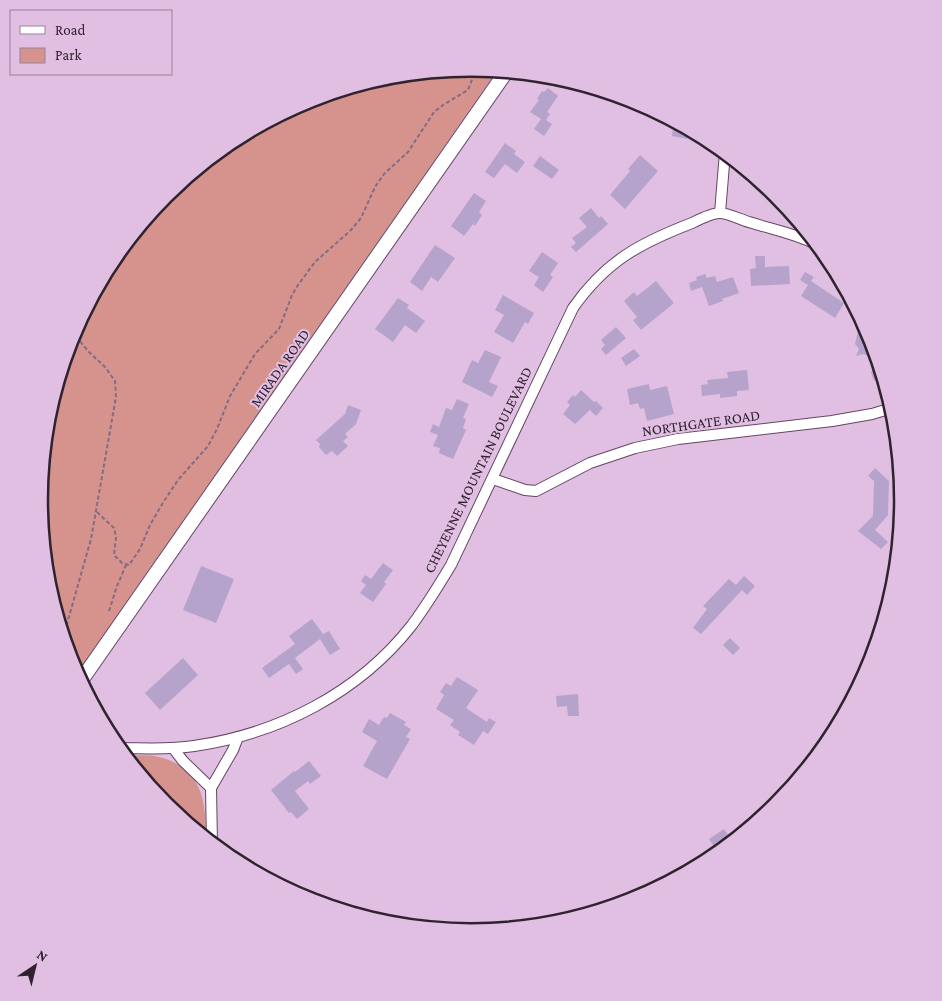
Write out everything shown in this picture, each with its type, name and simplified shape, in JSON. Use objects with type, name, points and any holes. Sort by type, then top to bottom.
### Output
[{"type":"street","name":"MIRADA ROAD","points":[[85,675],[502,78]]},
{"type":"street","points":[[724,161],[720,213],[791,233],[803,238]]},
{"type":"street","name":"CHEYENNE MOUNTAIN BOULEVARD","points":[[128,748],[193,746],[265,730],[293,718],[342,690],[383,656],[411,626],[438,586],[460,548],[566,320],[590,285],[614,263],[641,244],[720,213]]},
{"type":"street","name":"NORTHGATE ROAD","points":[[493,479],[525,490],[536,491],[607,456],[659,442],[832,421],[884,410]]},
{"type":"street","points":[[212,835],[211,788],[233,750],[238,737]]},
{"type":"street","points":[[173,748],[211,788]]},
{"type":"path","points":[[109,611],[126,565],[132,562],[140,549],[150,525],[178,480],[208,446],[230,396],[255,354],[279,329],[298,285],[315,262],[351,230],[361,218],[375,187],[384,174],[408,152],[434,112],[468,90],[473,77]]},
{"type":"path","points":[[67,626],[86,561],[97,512],[116,397],[115,381],[105,367],[79,340]]},
{"type":"path","points":[[97,512],[114,528],[116,537],[114,555],[126,565]]},
{"type":"green space","points":[[443,78],[492,78],[82,668],[62,610],[51,556],[48,528],[48,473],[56,418],[70,364],[91,313],[119,265],[153,221],[192,182],[236,148],[284,121],[335,99],[388,85]]},
{"type":"green space","points":[[133,755],[159,757],[174,762],[185,769],[199,788],[203,800],[206,830],[172,800]]},
{"type":"building","points":[[548,88],[558,96],[547,112],[550,114],[546,120],[552,124],[544,136],[534,129],[541,119],[530,112],[539,100],[537,99],[542,91],[544,92]]},
{"type":"building","points":[[673,129],[687,137],[687,139],[672,136]]},
{"type":"building","points":[[505,143],[516,151],[514,154],[525,162],[517,173],[505,164],[494,178],[485,172]]},
{"type":"building","points":[[640,155],[658,171],[625,209],[610,195],[630,171],[628,169]]},
{"type":"building","points":[[540,156],[559,170],[552,179],[533,166]]},
{"type":"building","points":[[474,193],[486,201],[479,212],[482,215],[475,226],[473,224],[464,236],[451,226]]},
{"type":"building","points":[[591,208],[599,218],[601,216],[608,224],[576,252],[571,247],[576,243],[572,238],[587,227],[579,218]]},
{"type":"building","points":[[435,245],[455,258],[438,282],[431,277],[422,291],[410,282]]},
{"type":"building","points":[[542,252],[558,263],[550,275],[553,277],[543,292],[534,285],[539,277],[529,271]]},
{"type":"building","points":[[755,256],[765,256],[765,267],[789,266],[790,284],[751,286],[750,269],[756,268]]},
{"type":"building","points":[[805,272],[814,277],[811,281],[844,303],[835,318],[801,296],[808,285],[800,280]]},
{"type":"building","points":[[705,274],[707,278],[715,276],[717,282],[733,277],[739,293],[709,306],[702,287],[691,291],[689,283],[697,280],[696,277]]},
{"type":"building","points":[[656,281],[674,303],[641,330],[633,320],[637,317],[624,301],[634,292],[637,296]]},
{"type":"building","points":[[503,295],[534,313],[528,324],[525,322],[513,343],[494,332],[504,315],[495,310]]},
{"type":"building","points":[[398,298],[409,305],[407,308],[425,321],[416,333],[405,325],[393,342],[375,329]]},
{"type":"building","points":[[616,327],[626,338],[606,355],[601,349],[605,345],[601,340]]},
{"type":"building","points":[[858,331],[869,356],[863,354],[856,356],[859,349],[855,344]]},
{"type":"building","points":[[634,349],[640,356],[626,366],[621,358]]},
{"type":"building","points":[[485,350],[501,357],[489,382],[498,386],[492,397],[462,382],[472,360],[478,363]]},
{"type":"building","points":[[873,368],[877,380],[874,381],[871,373]]},
{"type":"building","points":[[747,370],[749,390],[737,391],[737,396],[720,398],[720,394],[702,396],[701,385],[708,384],[707,380],[728,378],[727,372]]},
{"type":"building","points":[[649,384],[650,390],[667,386],[674,414],[647,421],[644,408],[640,409],[638,403],[630,405],[627,389]]},
{"type":"building","points":[[581,390],[603,408],[596,416],[590,410],[575,424],[563,414],[570,405],[567,402]]},
{"type":"building","points":[[457,399],[469,404],[463,418],[466,419],[463,428],[466,430],[453,459],[439,453],[440,448],[433,446],[438,435],[430,432],[433,424],[439,427],[446,408],[452,410]]},
{"type":"building","points":[[348,405],[361,410],[356,424],[345,434],[348,437],[343,441],[348,446],[337,456],[332,451],[326,455],[316,440],[345,414]]},
{"type":"building","points":[[875,468],[889,481],[888,515],[875,530],[888,542],[881,549],[858,531],[873,516],[874,481],[868,476]]},
{"type":"building","points":[[383,563],[393,570],[373,602],[360,593],[366,585],[361,581],[365,575],[371,579]]},
{"type":"building","points":[[201,566],[234,579],[216,623],[183,610]]},
{"type":"building","points":[[744,576],[755,586],[747,595],[742,590],[701,634],[693,628],[707,609],[703,606],[729,579],[736,585]]},
{"type":"building","points":[[312,619],[323,634],[329,631],[340,649],[330,655],[320,639],[295,658],[303,669],[296,674],[289,664],[269,678],[262,668],[295,644],[289,636]]},
{"type":"building","points":[[730,638],[740,648],[733,655],[723,645]]},
{"type":"building","points":[[183,658],[198,675],[160,710],[145,693]]},
{"type":"building","points":[[457,677],[478,690],[466,708],[487,722],[489,718],[496,722],[488,734],[483,731],[474,745],[458,735],[460,732],[450,725],[454,720],[436,709],[444,695],[440,692],[446,683],[451,686]]},
{"type":"building","points":[[578,694],[579,716],[568,716],[567,706],[557,707],[556,696]]},
{"type":"building","points":[[390,713],[406,722],[404,725],[411,729],[406,737],[410,739],[387,779],[363,766],[377,741],[362,732],[369,719],[379,725],[384,717],[387,718]]},
{"type":"building","points":[[309,761],[321,776],[310,784],[308,781],[295,791],[309,809],[297,819],[291,812],[289,813],[271,790]]},
{"type":"building","points":[[724,829],[729,836],[714,847],[709,839]]}]
